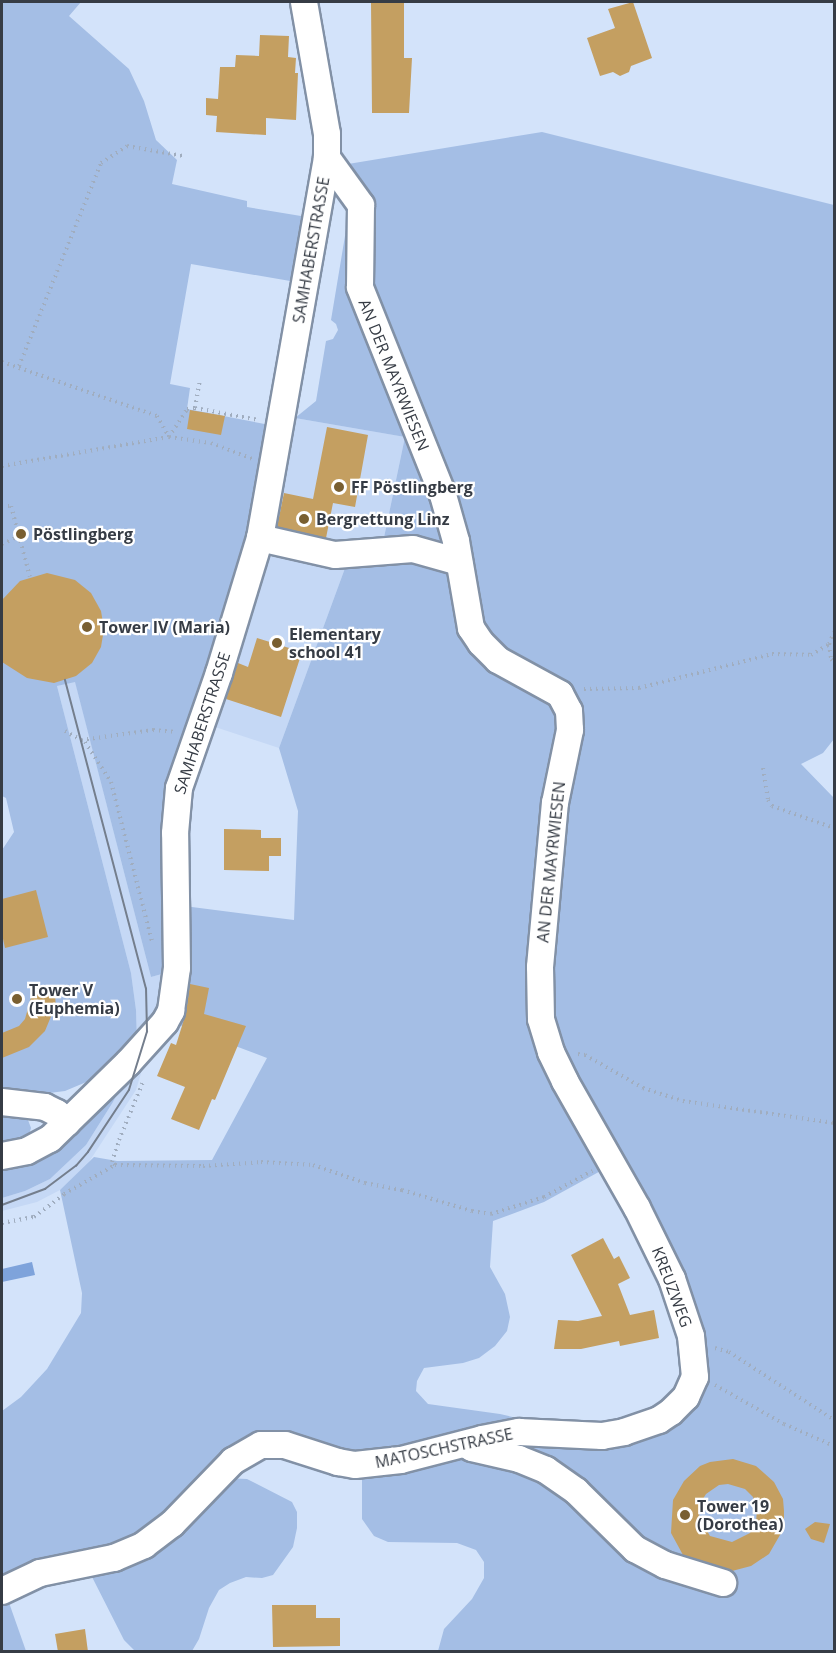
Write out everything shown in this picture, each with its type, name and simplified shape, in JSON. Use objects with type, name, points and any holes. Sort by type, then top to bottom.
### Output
[{"type":"street","name":"SAMHABERSTRASSE","points":[[2,1156],[39,1146],[67,1123],[149,1040],[171,1011],[176,984],[175,820],[179,788],[219,673],[260,538],[327,158],[327,134],[304,2]]},
{"type":"street","name":"AN DER MAYRWIESEN","points":[[327,158],[361,205],[358,275],[362,295],[443,495],[459,562],[468,620],[481,643],[510,669],[560,694],[569,711],[570,730],[555,803],[539,980],[543,1026],[556,1063],[610,1160]]},
{"type":"street","points":[[260,538],[335,555],[413,549],[459,562]]},
{"type":"street","points":[[2,1102],[45,1107],[57,1113],[67,1123]]},
{"type":"street","name":"KREUZWEG","points":[[610,1160],[672,1279],[694,1350],[695,1377]]},
{"type":"street","name":"MATOSCHSTRASSE","points":[[2,1590],[40,1573],[114,1558],[144,1545],[172,1524],[233,1461],[261,1445],[285,1445],[330,1460],[356,1465],[401,1460],[464,1443],[519,1432],[602,1436],[634,1430],[659,1420],[675,1408],[689,1392],[695,1377]]},
{"type":"street","points":[[464,1443],[472,1448],[519,1459],[546,1470],[576,1491],[635,1549],[665,1565],[723,1583]]},
{"type":"path","points":[[19,366],[101,163],[127,146],[183,156]]},
{"type":"path","points":[[2,362],[19,366],[157,416],[169,436]]},
{"type":"path","points":[[195,408],[200,380]]},
{"type":"path","points":[[169,436],[187,409],[195,408],[281,424]]},
{"type":"path","points":[[2,466],[169,436],[211,443],[273,468]]},
{"type":"path","points":[[2,506],[11,506],[30,577]]},
{"type":"path","points":[[2,544],[19,536]]},
{"type":"path","points":[[834,632],[829,644],[831,658],[834,662]]},
{"type":"path","points":[[560,694],[583,690],[639,688],[772,654],[811,655],[829,644]]},
{"type":"path","points":[[80,740],[160,729],[174,732],[172,740],[193,746]]},
{"type":"path","points":[[65,731],[80,740],[94,754],[111,782],[154,952]]},
{"type":"path","points":[[763,768],[768,800],[772,806],[834,828]]},
{"type":"path","points":[[114,1165],[112,1162],[119,1140],[146,1074],[149,1040]]},
{"type":"path","points":[[556,1063],[576,1054],[585,1054],[628,1081],[674,1098],[834,1123]]},
{"type":"path","points":[[2,1223],[34,1218],[64,1194],[114,1165],[203,1166],[261,1162],[313,1165],[365,1183],[402,1190],[472,1211],[491,1214],[516,1208],[551,1194],[610,1160]]},
{"type":"path","points":[[694,1350],[716,1348],[729,1352],[834,1420]]},
{"type":"path","points":[[695,1377],[713,1384],[784,1424],[834,1446]]},
{"type":"shaded area","points":[[2,2],[81,2],[69,16],[129,69],[144,101],[156,140],[177,160],[172,184],[247,201],[247,207],[307,217],[296,282],[191,264],[170,384],[190,388],[187,409],[270,425],[261,492],[171,791],[169,972],[151,977],[75,682],[57,686],[131,973],[137,1041],[116,1062],[91,1080],[65,1091],[34,1095],[2,1094],[2,850],[14,832],[6,798],[2,796]]},
{"type":"shaded area","points":[[542,132],[834,205],[834,739],[823,753],[801,764],[834,798],[834,1651],[438,1651],[444,1629],[472,1599],[484,1578],[484,1562],[476,1550],[457,1543],[388,1542],[374,1536],[362,1519],[362,1471],[489,1443],[601,1442],[708,1375],[580,1094],[545,1011],[576,714],[483,636],[377,322],[342,165]]},
{"type":"shaded area","points":[[339,183],[355,228],[452,546],[382,547],[405,437],[295,418],[316,401],[326,341],[333,339],[338,330],[336,324],[331,320],[349,212],[336,193]]},
{"type":"shaded area","name":"FF Pöstlingberg","points":[[295,418],[405,437],[382,547],[274,536]]},
{"type":"shaded area","name":"Elementary school 41","points":[[281,552],[348,560],[279,748],[209,725],[265,556],[279,558]]},
{"type":"shaded area","points":[[393,556],[450,572],[463,624],[523,682],[559,710],[533,984],[606,1168],[544,1202],[493,1221],[490,1267],[505,1294],[510,1317],[507,1331],[495,1346],[479,1358],[463,1363],[424,1368],[417,1381],[416,1391],[428,1404],[500,1414],[517,1418],[520,1424],[374,1458],[265,1436],[157,1530],[2,1584],[2,1411],[21,1397],[47,1369],[81,1313],[82,1293],[60,1190],[94,1157],[117,1161],[212,1160],[267,1058],[174,1023],[184,906],[294,920],[298,811],[279,748],[348,560]]},
{"type":"shaded area","points":[[75,681],[151,977],[169,972],[161,1010],[137,1041],[131,973],[57,686]]},
{"type":"shaded area","points":[[147,1053],[136,1090],[85,1168],[60,1190],[37,1202],[2,1211],[2,1198],[25,1191],[50,1179],[86,1145],[113,1102],[130,1068]]},
{"type":"shaded area","points":[[130,1068],[113,1102],[86,1145],[50,1179],[25,1191],[2,1198],[2,1166],[50,1152],[72,1137]]},
{"type":"shaded area","points":[[2,1112],[22,1115],[28,1120],[31,1128],[28,1138],[2,1148]]},
{"type":"shaded area","points":[[32,1262],[35,1275],[2,1282],[2,1269]]},
{"type":"shaded area","points":[[225,1478],[247,1479],[292,1502],[297,1512],[297,1528],[293,1547],[273,1575],[262,1578],[246,1577],[219,1590],[209,1608],[199,1639],[192,1651],[135,1651],[124,1640],[89,1571]]},
{"type":"shaded area","points":[[7,1597],[26,1651],[2,1651],[2,1601]]},
{"type":"building","points":[[371,2],[404,2],[404,58],[412,58],[409,113],[372,113]]},
{"type":"building","points":[[633,2],[652,58],[631,66],[629,72],[620,76],[613,72],[600,76],[587,38],[615,28],[608,9]]},
{"type":"building","points":[[260,35],[289,36],[288,57],[296,58],[295,73],[298,73],[296,120],[266,118],[266,135],[216,132],[217,116],[206,115],[206,98],[218,99],[220,67],[235,67],[236,55],[259,56]]},
{"type":"building","points":[[190,410],[225,416],[221,435],[187,429]]},
{"type":"building","points":[[327,427],[368,435],[355,507],[333,503],[326,538],[277,527],[284,493],[313,499]]},
{"type":"building","name":"Tower IV (Maria)","points":[[47,573],[75,580],[91,593],[101,611],[104,629],[101,647],[92,663],[76,676],[54,683],[27,678],[2,662],[2,600],[20,581]]},
{"type":"building","points":[[257,638],[302,652],[281,717],[226,699],[238,663],[248,667]]},
{"type":"building","points":[[224,829],[261,830],[261,838],[281,838],[281,856],[269,856],[269,871],[224,870]]},
{"type":"building","points":[[36,890],[48,937],[5,948],[2,934],[2,899]]},
{"type":"building","points":[[190,984],[209,988],[204,1014],[246,1026],[215,1100],[212,1099],[199,1130],[171,1119],[185,1087],[157,1076],[171,1043],[176,1045],[186,1013]]},
{"type":"building","points":[[55,991],[56,1013],[52,1014],[45,1031],[29,1047],[2,1058],[2,1033],[19,1026],[25,1019],[32,994]]},
{"type":"building","points":[[603,1238],[614,1259],[619,1256],[630,1278],[618,1284],[630,1315],[654,1310],[659,1338],[620,1346],[619,1341],[581,1349],[554,1349],[558,1320],[578,1321],[602,1316],[571,1255]]},
{"type":"building","name":"Tower 19 (Dorothea)","points":[[733,1459],[756,1466],[774,1482],[783,1499],[784,1528],[769,1554],[751,1566],[732,1571],[683,1555],[671,1533],[673,1500],[684,1481],[700,1466],[710,1462]],"holes":[[[728,1484],[745,1489],[753,1497],[757,1509],[756,1523],[750,1533],[732,1542],[710,1536],[699,1517],[701,1502],[706,1494],[719,1485]]]},
{"type":"building","points":[[815,1522],[830,1524],[824,1543],[811,1539],[805,1529]]},
{"type":"building","points":[[272,1605],[316,1605],[316,1618],[340,1618],[340,1646],[273,1647]]},
{"type":"building","points":[[85,1629],[88,1652],[58,1652],[55,1634]]},
{"type":"tram line","points":[[2,1205],[45,1189],[76,1166],[88,1152],[129,1090],[147,1032],[146,989],[65,680]]},
{"type":"place","name":"FF Pöstlingberg","points":[[339,487]]},
{"type":"place","name":"Bergrettung Linz","points":[[304,519]]},
{"type":"place","name":"Pöstlingberg","points":[[21,534]]},
{"type":"place","name":"Tower IV (Maria)","points":[[87,627]]},
{"type":"place","name":"Elementary school 41","points":[[277,643]]},
{"type":"place","name":"Tower V (Euphemia)","points":[[17,999]]},
{"type":"place","name":"Tower 19 (Dorothea)","points":[[685,1515]]}]
